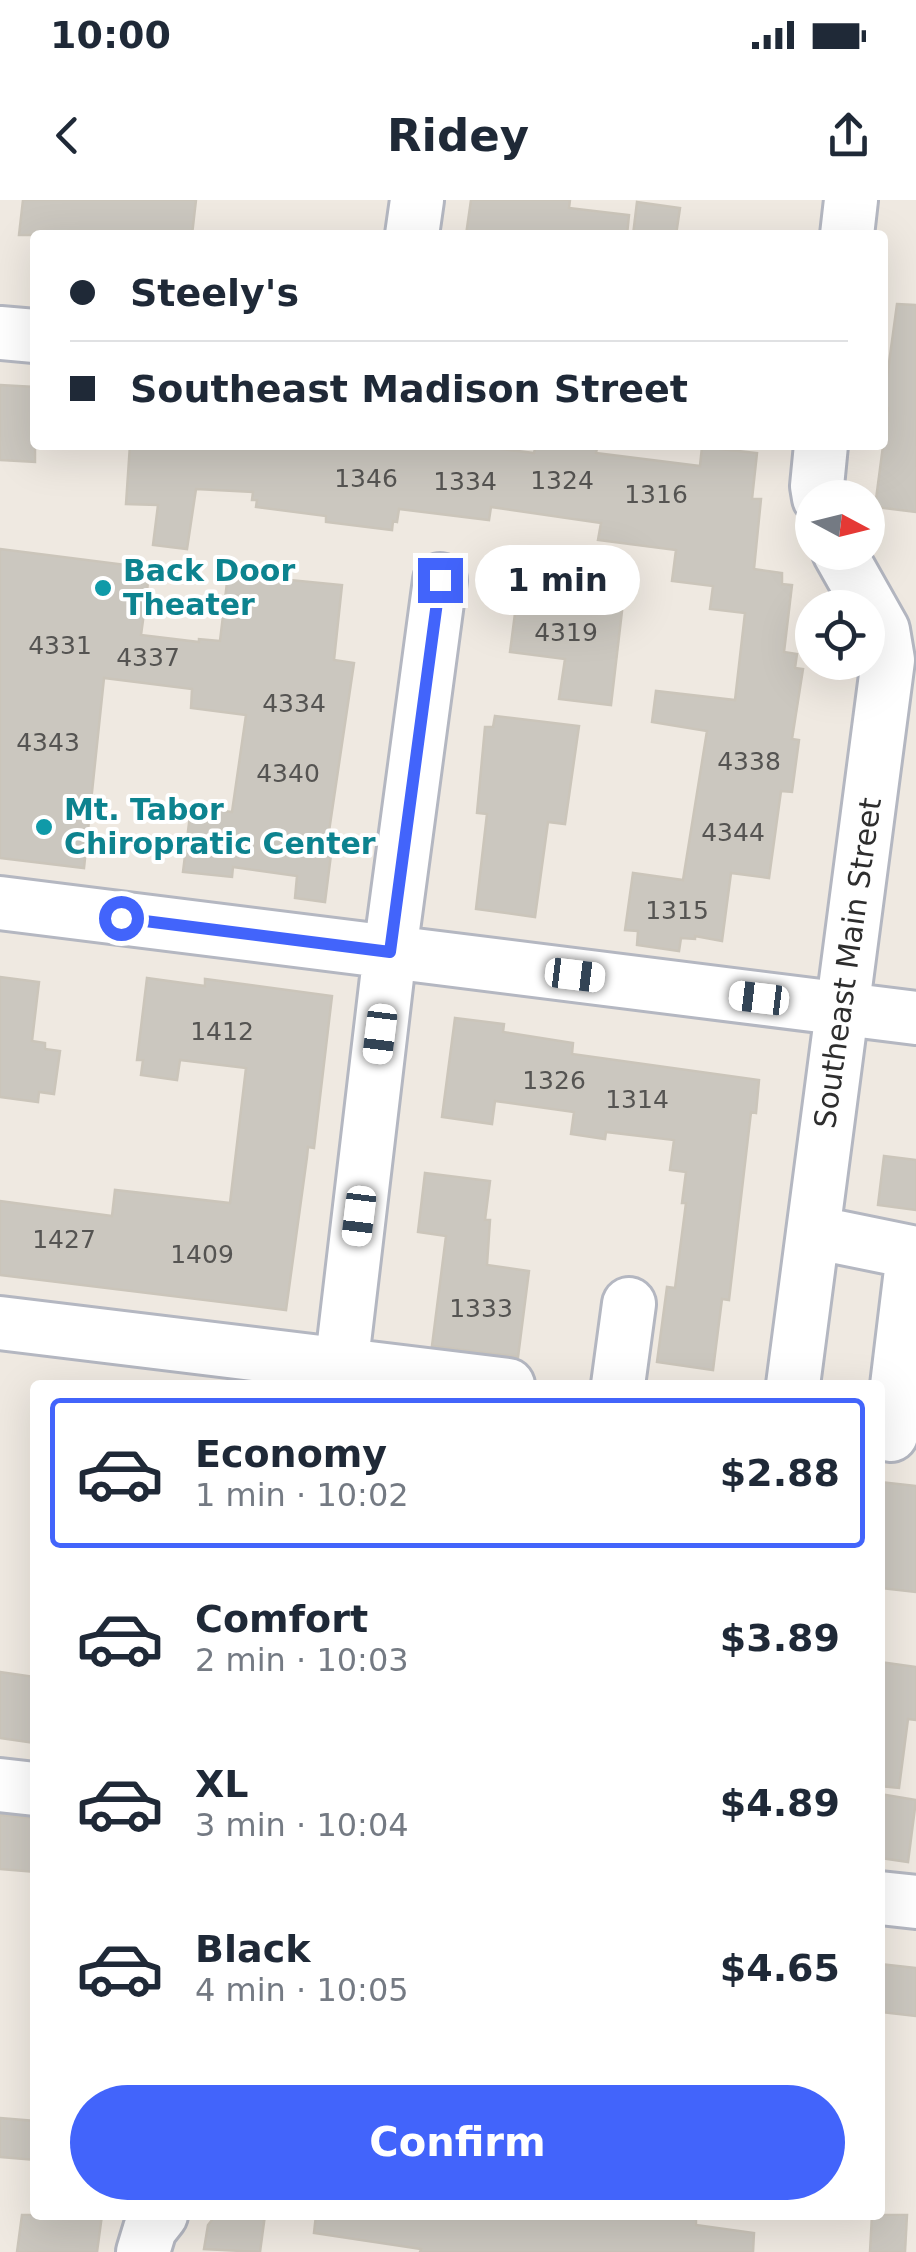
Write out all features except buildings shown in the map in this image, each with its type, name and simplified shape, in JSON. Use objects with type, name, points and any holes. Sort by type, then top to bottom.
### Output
[{"type":"street","points":[[413,230],[416,200]]},
{"type":"street","points":[[848,230],[851,200]]},
{"type":"street","points":[[0,333],[30,336]]},
{"type":"street","points":[[817,480],[820,450]]},
{"type":"street","name":"Southeast Main Street","points":[[794,1380],[888,660],[882,630],[849,570]]},
{"type":"street","points":[[340,1374],[390,952],[440,580]]},
{"type":"street","points":[[0,903],[916,1018]]},
{"type":"street","points":[[812,1232],[916,1253]]},
{"type":"street","points":[[896,1436],[912,1270],[916,1268]]},
{"type":"street","points":[[619,1380],[628,1304]]},
{"type":"street","points":[[0,1322],[340,1374],[432,1380]]},
{"type":"street","points":[[0,1785],[30,1788]]},
{"type":"street","points":[[885,1899],[916,1902]]},
{"type":"street","points":[[143,2252],[157,2220]]},
{"type":"place","name":"Back Door Theater","points":[[103,588]]},
{"type":"place","name":"Mt. Tabor Chiropratic Center","points":[[44,827]]},
{"type":"route","points":[[121,918],[390,952],[440,580]]}]
